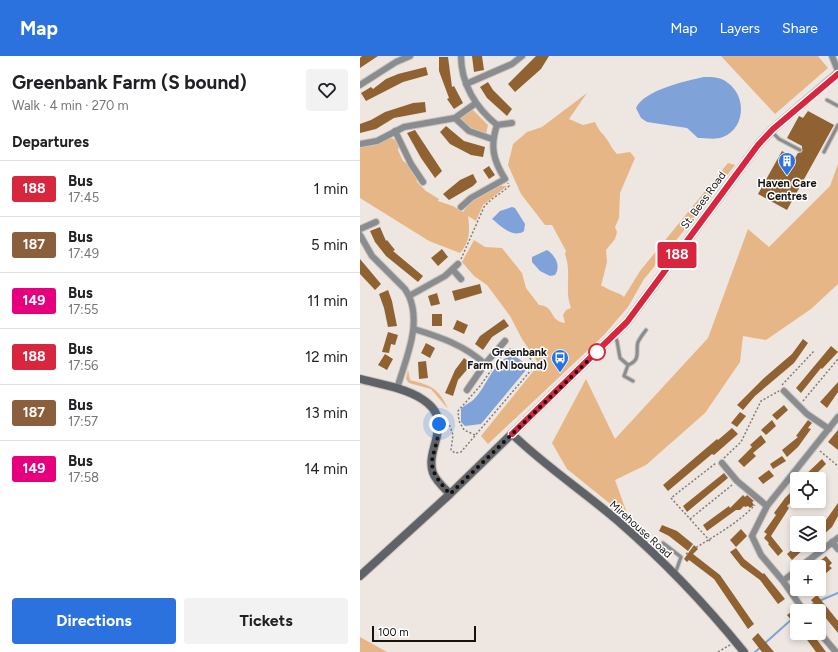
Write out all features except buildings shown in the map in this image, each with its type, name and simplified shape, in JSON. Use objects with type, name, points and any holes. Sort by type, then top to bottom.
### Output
[{"type":"main road","name":"St. Bees Road","points":[[360,576],[450,494],[627,322],[750,154],[771,131],[838,72]]},
{"type":"main road","points":[[360,379],[397,389],[422,399],[430,406],[439,424],[438,436],[431,465],[436,479],[450,494]]},
{"type":"main road","name":"Mirehouse Road","points":[[512,434],[541,461],[618,521],[675,574],[736,641],[744,652]]},
{"type":"street","points":[[360,85],[410,56]]},
{"type":"street","points":[[461,56],[461,67],[466,84],[476,103],[497,125]]},
{"type":"street","points":[[466,84],[512,64],[522,56]]},
{"type":"street","points":[[832,56],[838,72]]},
{"type":"street","points":[[360,144],[377,141],[395,131],[413,124],[440,122],[455,118],[476,103]]},
{"type":"street","points":[[455,118],[469,132],[492,138]]},
{"type":"street","points":[[497,125],[512,123]]},
{"type":"street","points":[[461,207],[471,198],[505,179],[494,156],[492,138],[497,125]]},
{"type":"street","points":[[395,131],[411,164],[423,182]]},
{"type":"street","points":[[360,229],[376,222]]},
{"type":"street","points":[[360,235],[372,256],[402,286],[409,296],[414,311],[414,329],[397,389]]},
{"type":"street","points":[[409,296],[453,270],[458,264]]},
{"type":"street","points":[[453,270],[461,279]]},
{"type":"street","points":[[414,329],[441,337],[462,347],[485,364]]},
{"type":"street","points":[[467,390],[485,364],[505,342]]},
{"type":"street","points":[[784,391],[799,406],[829,429]]},
{"type":"street","points":[[799,604],[783,581],[761,555],[752,536],[767,506],[838,417]]},
{"type":"street","points":[[722,463],[737,481],[767,506]]},
{"type":"street","points":[[809,560],[838,538]]},
{"type":"street","points":[[832,542],[838,549]]},
{"type":"street","points":[[783,581],[790,576]]},
{"type":"street","points":[[826,640],[836,652]]},
{"type":"lane","points":[[827,100],[838,106]]},
{"type":"lane","points":[[824,152],[838,125]]},
{"type":"lane","points":[[771,131],[779,139],[800,150]]},
{"type":"lane","points":[[633,381],[624,376],[628,365],[632,364],[636,359],[639,352],[638,343],[646,330]]},
{"type":"lane","points":[[614,335],[617,341],[620,358],[628,365]]},
{"type":"lane","points":[[663,543],[680,555],[681,558],[675,574]]},
{"type":"path","points":[[458,264],[484,207],[489,201],[509,186],[505,179]]},
{"type":"path","points":[[439,424],[450,426],[453,435],[451,450],[455,453],[461,452],[532,369],[533,362],[527,354],[520,349],[510,349],[499,359],[480,386],[458,411],[459,421],[464,430],[475,435]]},
{"type":"path","points":[[710,540],[671,498],[717,462],[722,463],[726,455],[741,442],[761,401],[776,390],[814,351]]},
{"type":"path","points":[[799,406],[838,359]]},
{"type":"path","points":[[776,390],[784,391]]},
{"type":"path","points":[[814,447],[838,466]]},
{"type":"path","points":[[690,519],[737,481]]},
{"type":"path","points":[[681,558],[743,518],[759,500]]},
{"type":"path","points":[[718,652],[736,641]]},
{"type":"shaded area","points":[[721,56],[818,56],[828,68],[775,114]]},
{"type":"shaded area","points":[[587,93],[569,119],[583,125],[595,122],[617,154],[630,152],[635,158],[620,193],[619,218],[615,227],[617,232],[615,239],[606,250],[607,262],[601,286],[609,290],[624,297],[640,271],[728,163],[735,165],[701,210],[644,279],[628,307],[604,335],[488,444],[481,436],[539,364],[522,339],[510,316],[487,285],[474,276],[462,262],[474,240],[485,247],[502,248],[522,273],[526,288],[539,305],[548,308],[556,319],[565,323],[563,315],[566,310],[571,308],[568,295],[568,268],[565,254],[566,251],[552,225],[545,225],[521,194],[508,165],[513,144],[527,132],[542,127]]},
{"type":"shaded area","points":[[472,109],[488,125],[486,134],[469,129],[460,119]]},
{"type":"shaded area","points":[[390,138],[394,139],[399,146],[398,150],[403,161],[413,170],[417,182],[426,191],[439,199],[438,201],[453,206],[463,212],[471,201],[500,186],[507,186],[483,205],[476,221],[468,216],[468,236],[466,245],[460,253],[429,241],[360,198],[360,147],[374,145]]},
{"type":"shaded area","points":[[838,164],[838,284],[811,309],[766,340],[743,336],[740,362],[705,413],[646,465],[615,480],[629,519],[567,469],[552,443],[586,379],[615,439],[708,338],[748,229],[769,247],[830,186]]},
{"type":"shaded area","points":[[408,370],[410,380],[433,388],[441,396],[448,409],[431,389],[409,383],[406,379]]},
{"type":"shaded area","points":[[360,637],[387,652],[360,652]]},
{"type":"water","points":[[704,77],[717,78],[725,81],[734,89],[738,96],[741,104],[741,112],[736,127],[730,133],[723,137],[717,138],[698,138],[687,128],[647,122],[641,118],[636,108],[647,96],[666,87]]},
{"type":"water","points":[[512,207],[515,208],[525,224],[524,231],[520,233],[511,233],[507,231],[492,219],[500,211]]},
{"type":"water","points":[[547,250],[557,261],[558,268],[555,275],[550,276],[540,271],[532,262],[532,257]]},
{"type":"water","points":[[514,355],[523,362],[526,370],[481,424],[465,426],[461,422],[461,409],[480,393],[496,366],[507,357]]},
{"type":"waterway","points":[[819,601],[838,593]]},
{"type":"waterway","points":[[764,644],[790,621]]},
{"type":"waterway","points":[[755,652],[761,647]]},
{"type":"bus line","name":"188","points":[[512,434],[627,322],[758,145],[773,129],[838,74]]},
{"type":"place","name":"Haven Care Centres","points":[[787,176]]},
{"type":"place","name":"Greenbank Farm (N bound)","points":[[560,373]]},
{"type":"route","points":[[439,424],[438,436],[431,465],[436,479],[450,494],[597,352]]}]
